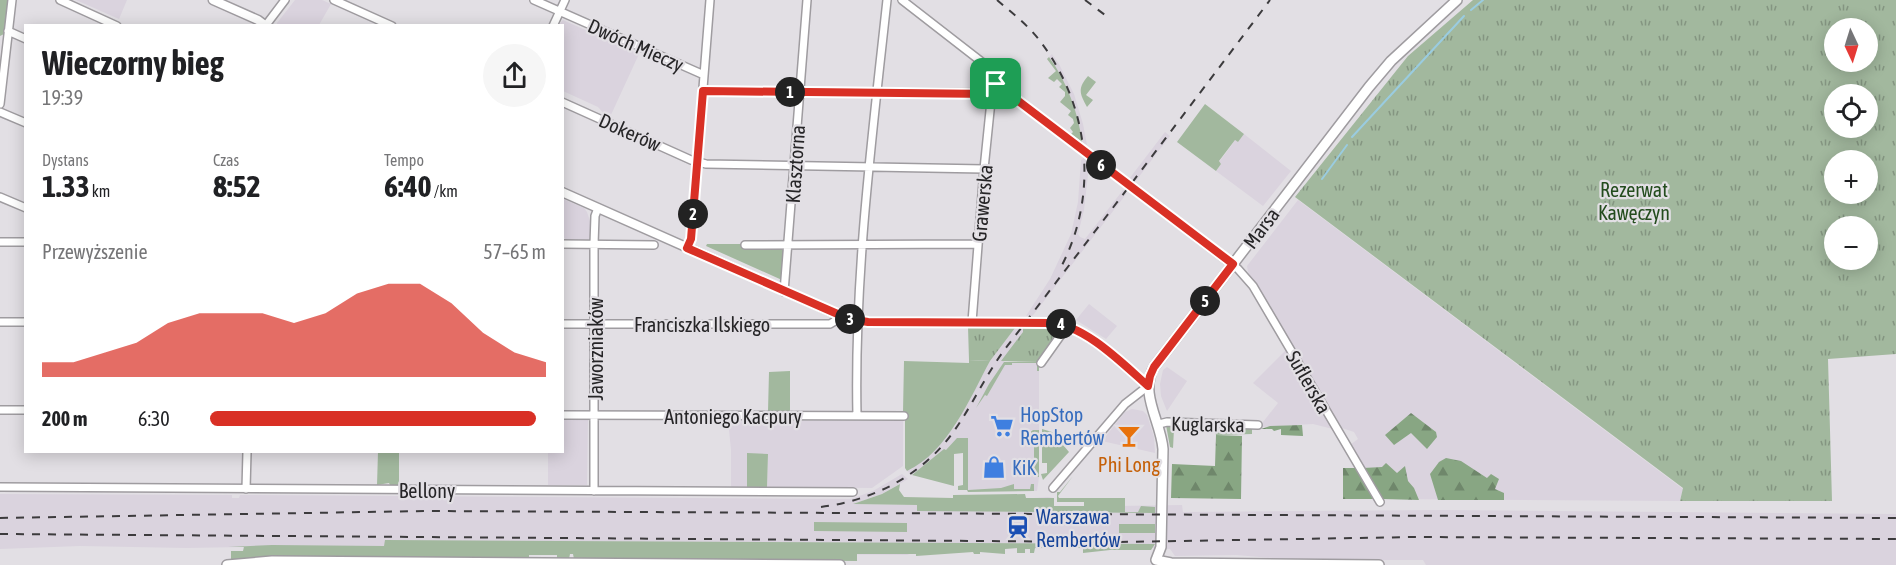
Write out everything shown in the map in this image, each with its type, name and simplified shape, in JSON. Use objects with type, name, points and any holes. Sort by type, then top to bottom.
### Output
[{"type":"main road","name":"Marsa","points":[[1148,386],[1154,367],[1384,69],[1457,0]]},
{"type":"main road","points":[[1148,386],[1150,401],[1163,440],[1164,458],[1161,547],[1156,560],[1171,563],[1379,565]]},
{"type":"main road","points":[[227,565],[272,563],[683,563],[840,565]]},
{"type":"street","points":[[0,104],[12,0]]},
{"type":"street","points":[[60,0],[113,24]]},
{"type":"street","points":[[213,0],[264,24]]},
{"type":"street","points":[[267,24],[285,0]]},
{"type":"street","points":[[334,0],[388,24]]},
{"type":"street","name":"Dwóch Mieczy","points":[[534,0],[704,75]]},
{"type":"street","points":[[555,24],[565,0]]},
{"type":"street","points":[[687,248],[691,239],[710,0]]},
{"type":"street","name":"Klasztorna","points":[[784,292],[807,0]]},
{"type":"street","points":[[857,416],[858,321],[863,245],[887,0]]},
{"type":"street","points":[[902,0],[995,72],[996,84]]},
{"type":"street","points":[[8,31],[24,38]]},
{"type":"street","name":"Suflerska","points":[[996,84],[1233,264],[1253,286],[1380,502]]},
{"type":"street","name":"Grawerska","points":[[972,322],[984,169],[992,94],[996,84]]},
{"type":"street","points":[[703,91],[1009,93]]},
{"type":"street","name":"Dokerów","points":[[564,103],[697,162]]},
{"type":"street","points":[[0,112],[24,122]]},
{"type":"street","points":[[697,162],[795,167],[984,169]]},
{"type":"street","points":[[564,193],[784,292],[837,315],[858,321],[1056,323],[1068,325],[1088,336],[1148,386],[1125,404],[1053,488]]},
{"type":"street","points":[[0,197],[24,207]]},
{"type":"street","name":"Jaworzniaków","points":[[594,490],[594,244],[595,216],[598,208]]},
{"type":"street","points":[[0,242],[24,242]]},
{"type":"street","points":[[564,244],[654,245]]},
{"type":"street","points":[[745,245],[978,244]]},
{"type":"street","name":"Franciszka Ilskiego","points":[[564,324],[830,324],[835,321],[837,315]]},
{"type":"street","points":[[0,322],[24,322]]},
{"type":"street","points":[[1041,363],[1068,325]]},
{"type":"street","points":[[0,410],[24,410]]},
{"type":"street","name":"Antoniego Kacpury","points":[[564,415],[904,416]]},
{"type":"street","name":"Kuglarska","points":[[1159,424],[1169,422],[1258,425]]},
{"type":"street","points":[[246,453],[246,489]]},
{"type":"street","name":"Bellony","points":[[0,487],[853,492]]},
{"type":"shaded area","points":[[76,0],[127,0],[119,19]]},
{"type":"shaded area","points":[[295,0],[322,0],[331,4],[320,24],[277,23]]},
{"type":"shaded area","points":[[563,20],[639,54],[610,117],[598,107],[564,91],[564,24],[560,24]]},
{"type":"shaded area","points":[[1052,54],[1074,94],[1087,145],[1079,141],[1077,127],[1062,82],[1047,59]]},
{"type":"shaded area","points":[[1165,132],[1170,136],[1135,182],[1129,179]]},
{"type":"shaded area","points":[[1244,134],[1291,171],[1263,206],[1216,171],[1221,164],[1219,162],[1235,140],[1238,142]]},
{"type":"shaded area","points":[[1083,155],[1086,157],[1086,165],[1089,166],[1084,210],[1078,234],[1080,237],[1085,239],[1123,190],[1127,193],[1034,314],[1026,316],[1050,279],[1071,234],[1078,202]]},
{"type":"shaded area","points":[[564,199],[584,208],[590,221],[588,241],[564,241]]},
{"type":"shaded area","points":[[1298,200],[1683,489],[1680,501],[1383,499],[1350,445],[1358,439],[1354,432],[1339,427],[1248,272],[1247,266]]},
{"type":"shaded area","points":[[1089,304],[1117,326],[1106,339],[1076,320]]},
{"type":"shaded area","name":"HopStop Rembertów","points":[[1015,328],[1023,328],[1023,332],[1004,362],[1039,362],[1037,491],[968,490],[968,448],[944,450],[912,475],[907,471],[912,469],[955,426],[990,361]]},
{"type":"shaded area","points":[[1286,350],[1313,394],[1313,400],[1318,402],[1333,429],[1313,424],[1263,427],[1263,422],[1278,403],[1253,383]]},
{"type":"shaded area","points":[[1167,367],[1187,381],[1167,411],[1161,396],[1160,384],[1163,370]]},
{"type":"shaded area","points":[[1132,409],[1143,411],[1147,415],[1154,437],[1155,453],[1102,441],[1125,412]]},
{"type":"shaded area","points":[[564,419],[588,419],[587,485],[548,485],[548,453],[564,453]]},
{"type":"shaded area","points":[[728,420],[903,421],[903,466],[872,488],[767,487],[768,454],[747,454],[747,487],[731,487]]},
{"type":"shaded area","points":[[902,474],[908,479],[882,494],[853,504],[930,505],[1048,497],[1054,498],[1054,507],[1182,505],[1183,512],[1444,510],[1896,514],[1896,565],[1426,565],[1423,560],[1296,560],[1236,555],[1175,556],[1170,549],[1151,548],[924,549],[907,555],[244,549],[243,547],[80,546],[0,549],[0,494],[232,495],[232,498],[239,498],[240,495],[851,499],[873,491]]},
{"type":"green space","points":[[0,0],[10,0],[6,33],[0,36]]},
{"type":"green space","name":"Rezerwat Kawęczyn","points":[[1473,0],[1896,0],[1896,354],[1828,359],[1832,501],[1680,501],[1683,488],[1295,197],[1408,56]]},
{"type":"green space","points":[[1049,57],[1071,98],[1082,142],[1071,134],[1073,132],[1070,128],[1074,123],[1068,115],[1071,111],[1060,102],[1065,96],[1065,92],[1059,87],[1062,84],[1057,79],[1054,82],[1048,78],[1056,71],[1047,59]]},
{"type":"green space","points":[[1088,76],[1096,82],[1086,95],[1093,100],[1087,107],[1081,88]]},
{"type":"green space","points":[[1205,104],[1244,134],[1238,142],[1235,140],[1219,161],[1221,164],[1216,171],[1177,142]]},
{"type":"green space","points":[[707,244],[743,244],[743,248],[780,248],[784,251],[782,280],[706,246]]},
{"type":"green space","points":[[968,327],[1015,328],[990,361],[969,360]]},
{"type":"green space","points":[[1023,328],[1056,329],[1058,335],[1039,362],[1001,361],[1023,332]]},
{"type":"green space","points":[[969,360],[990,361],[966,407],[946,438],[922,462],[907,471],[905,468],[905,412],[903,412],[904,361],[969,363]]},
{"type":"green space","points":[[1004,362],[1039,362],[1039,371],[1037,371],[1037,363],[1005,365],[987,396],[985,395],[976,408],[989,384]]},
{"type":"green space","points":[[790,371],[790,411],[768,411],[769,372]]},
{"type":"green space","points":[[1411,413],[1436,432],[1437,437],[1427,449],[1411,433],[1394,445],[1385,435]]},
{"type":"green space","points":[[1166,425],[1252,428],[1252,434],[1216,435],[1215,430],[1174,429],[1173,448],[1170,447]]},
{"type":"green space","points":[[1302,425],[1303,436],[1281,435],[1281,429],[1274,431],[1261,429],[1270,426]]},
{"type":"green space","points":[[1042,429],[1052,432],[1069,452],[1043,480],[1041,474],[1047,473],[1047,463],[1042,463]]},
{"type":"green space","points":[[1039,430],[1039,477],[1034,476],[1034,434],[1029,433]]},
{"type":"green space","points":[[1216,435],[1242,436],[1241,499],[1171,498],[1172,464],[1215,466]]},
{"type":"green space","points":[[957,438],[968,438],[968,490],[1001,488],[1014,484],[1014,489],[1030,489],[1031,484],[1034,484],[1034,491],[968,492],[958,490],[958,486],[963,485],[963,453],[954,454],[954,486],[912,475],[944,449],[946,450]]},
{"type":"green space","points":[[378,453],[399,453],[399,485],[389,483],[377,485]]},
{"type":"green space","points":[[747,453],[768,454],[767,487],[747,487]]},
{"type":"green space","points":[[1446,458],[1461,461],[1487,478],[1491,474],[1499,479],[1495,489],[1504,493],[1504,500],[1438,500],[1430,474],[1439,462]]},
{"type":"green space","points":[[1386,463],[1397,473],[1405,466],[1408,481],[1419,500],[1380,497],[1363,468],[1382,467]]},
{"type":"green space","points":[[1343,468],[1356,468],[1375,499],[1343,499]]},
{"type":"green space","points":[[1073,476],[1058,496],[1059,498],[1125,498],[1125,512],[1138,512],[1141,506],[1155,507],[1155,513],[917,511],[917,505],[853,504],[882,494],[900,484],[899,490],[904,497],[953,498],[953,495],[1025,494],[1026,498],[1054,498],[1054,506],[1084,506],[1084,502],[1057,502],[1057,492],[1060,492]]},
{"type":"green space","points":[[814,522],[907,523],[907,532],[814,531]]},
{"type":"green space","points":[[1119,524],[1155,524],[1155,533],[1119,533]]},
{"type":"green space","points":[[385,540],[1155,544],[1151,550],[1110,550],[1083,553],[1083,548],[1035,548],[1034,553],[1030,553],[1030,549],[1025,549],[1025,553],[1017,553],[1017,548],[1005,549],[1005,554],[980,552],[980,554],[974,554],[973,552],[916,556],[916,554],[857,554],[857,561],[574,559],[573,554],[570,554],[569,559],[557,559],[557,555],[529,555],[529,559],[275,557],[231,560],[231,551],[243,551],[244,547],[228,547],[384,546]]},
{"type":"waterway","points":[[1471,10],[1483,0]]},
{"type":"waterway","points":[[1352,137],[1464,16]]},
{"type":"waterway","points":[[1322,179],[1347,145]]},
{"type":"railway","points":[[997,0],[1025,24],[1057,66],[1070,94],[1079,122],[1084,151],[1081,210],[1073,239],[1061,267]]},
{"type":"railway","points":[[1085,0],[1105,15]]},
{"type":"railway","points":[[821,507],[836,505],[878,492],[916,470],[940,448],[961,421],[1005,349],[1270,0]]},
{"type":"railway","points":[[0,518],[428,511],[1896,518]]},
{"type":"railway","points":[[0,534],[1119,542],[1415,537],[1896,539]]},
{"type":"place","name":"HopStop Rembertów","points":[[1002,426]]},
{"type":"place","name":"Phi Long","points":[[1129,436]]},
{"type":"place","name":"KiK","points":[[994,467]]},
{"type":"place","name":"Warszawa Rembertów","points":[[1018,527]]},
{"type":"route","points":[[996,84],[1233,264],[1154,367],[1148,386],[1088,336],[1068,325],[868,322],[849,319],[687,248],[691,239],[703,91],[992,94],[996,84]]}]
